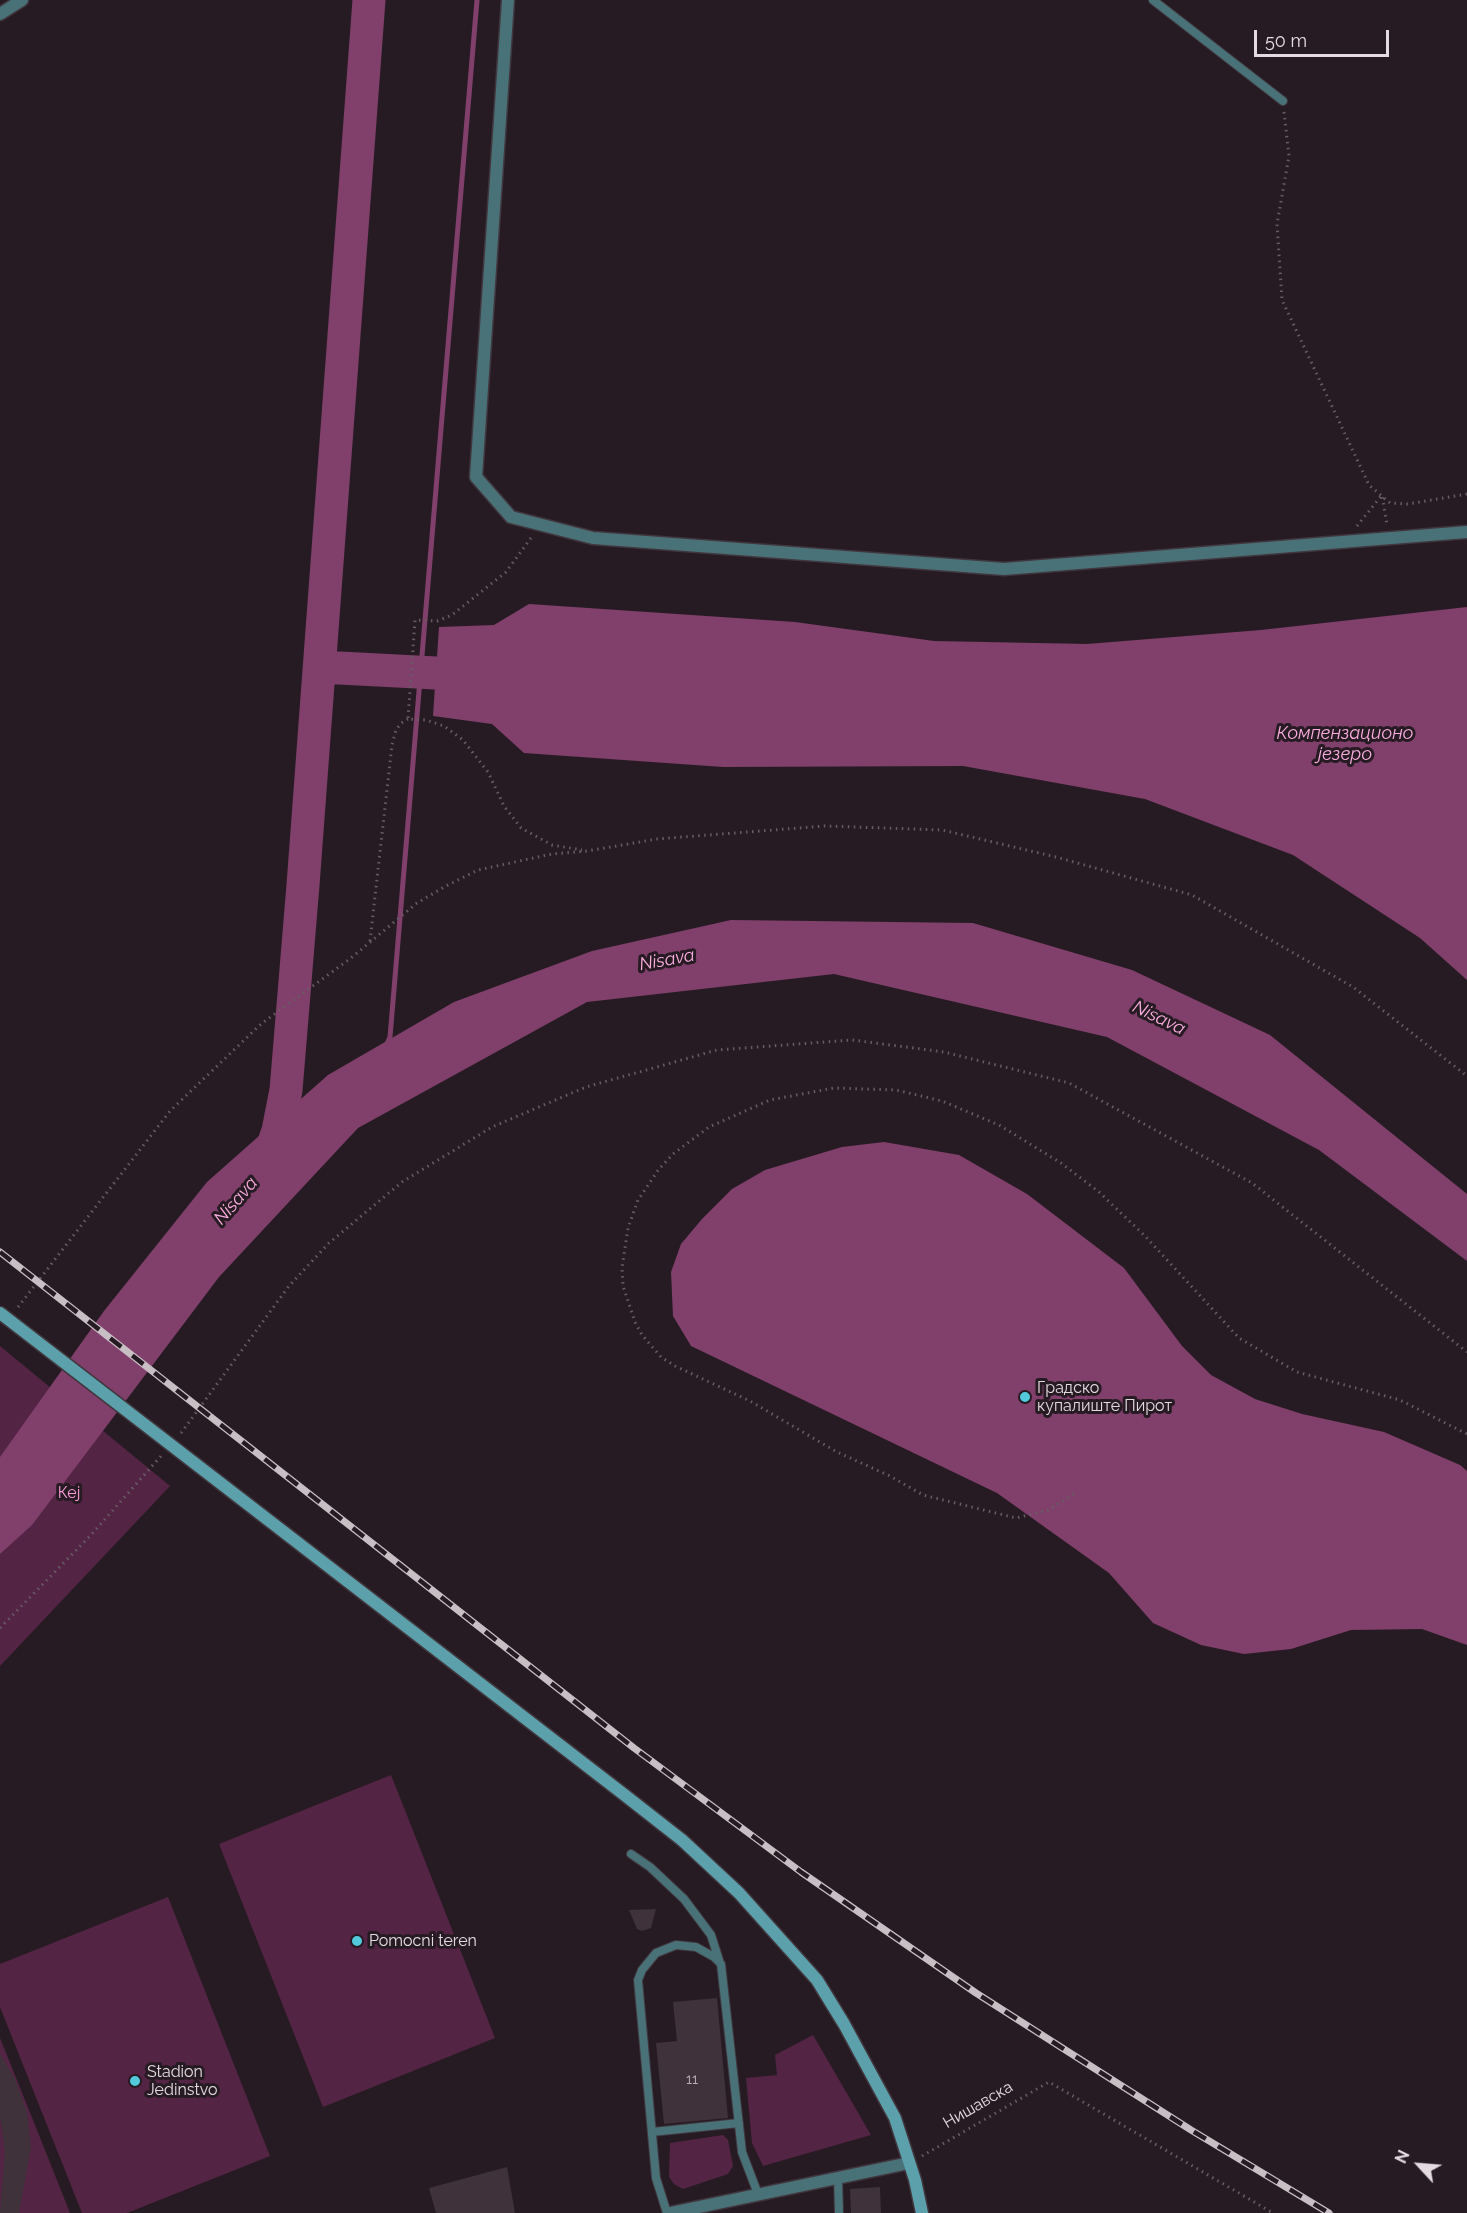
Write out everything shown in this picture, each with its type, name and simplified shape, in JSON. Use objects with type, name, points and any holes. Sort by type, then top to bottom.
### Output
[{"type":"street","points":[[0,14],[22,0]]},
{"type":"street","points":[[508,0],[476,477],[511,517],[593,538],[1004,569],[1467,532]]},
{"type":"street","points":[[8,1320],[640,1806],[682,1840],[739,1893],[817,1980],[882,2091],[895,2118],[922,2213]]},
{"type":"street","points":[[669,2213],[909,2163]]},
{"type":"lane","points":[[1154,0],[1282,101]]},
{"type":"lane","points":[[631,1854],[659,1875],[684,1899],[711,1935],[721,1964],[742,2151],[758,2194]]},
{"type":"lane","points":[[669,2213],[656,2178],[638,1980],[642,1970],[656,1953],[676,1945],[686,1945],[706,1951],[721,1964]]},
{"type":"lane","points":[[652,2132],[739,2123]]},
{"type":"lane","points":[[838,2177],[839,2213]]},
{"type":"path","points":[[1282,101],[1289,156],[1277,224],[1282,300],[1369,485],[1390,503],[1408,504],[1467,494]]},
{"type":"path","points":[[1382,495],[1390,539]]},
{"type":"path","points":[[1343,543],[1382,495]]},
{"type":"path","points":[[408,719],[415,620],[437,621],[452,615],[506,572],[538,524]]},
{"type":"path","points":[[370,941],[392,745],[401,723],[408,719],[426,720],[444,726],[463,740],[488,772],[504,807],[521,828],[552,845],[587,851]]},
{"type":"path","points":[[8,1320],[39,1284],[108,1189],[170,1112],[261,1024],[308,990],[417,903],[478,870],[552,854],[587,851],[657,839],[825,826],[942,830],[1056,857],[1192,895],[1353,987],[1467,1076]]},
{"type":"path","points":[[0,1628],[90,1536],[171,1445],[200,1410],[289,1286],[329,1243],[402,1182],[492,1126],[575,1091],[717,1050],[852,1040],[945,1052],[1070,1083],[1252,1184],[1467,1352]]},
{"type":"path","points":[[1074,1494],[1048,1510],[1016,1518],[923,1495],[890,1476],[837,1452],[750,1401],[675,1366],[662,1357],[642,1335],[635,1322],[623,1286],[622,1268],[628,1228],[638,1200],[659,1169],[681,1146],[709,1127],[771,1100],[834,1088],[896,1090],[942,1101],[999,1125],[1061,1163],[1099,1192],[1145,1236],[1239,1338],[1297,1372],[1400,1400],[1467,1434]]},
{"type":"path","name":"Нишавска","points":[[909,2163],[1049,2082],[1273,2213]]},
{"type":"green space","name":"Кеј","points":[[0,1346],[170,1486],[0,1666]]},
{"type":"green space","name":"Pomocni teren","points":[[391,1775],[495,2038],[323,2107],[219,1844]]},
{"type":"green space","name":"Stadion Jedinstvo","points":[[168,1897],[270,2156],[127,2213],[82,2213],[0,2007],[0,1964]]},
{"type":"green space","points":[[813,2035],[871,2135],[763,2166],[752,2143],[746,2078],[777,2075],[775,2055]]},
{"type":"green space","points":[[0,2038],[39,2135],[70,2213],[0,2213]]},
{"type":"green space","points":[[723,2135],[728,2140],[733,2166],[728,2174],[683,2189],[674,2184],[669,2177],[670,2143]]},
{"type":"water","name":"Компензационо језеро","points":[[529,604],[795,622],[934,641],[1087,644],[1261,630],[1467,607],[1467,980],[1420,938],[1293,855],[1145,799],[963,766],[723,767],[524,753],[492,724],[433,716],[439,627],[494,625]]},
{"type":"water","name":"Nisava","points":[[731,920],[973,923],[1132,970],[1270,1035],[1467,1194],[1467,1261],[1319,1150],[1107,1037],[834,974],[587,1002],[358,1128],[219,1277],[32,1525],[0,1554],[0,1457],[104,1311],[207,1182],[328,1075],[454,1002],[592,951]]},
{"type":"water","name":"Градско купалиште Пирот","points":[[884,1142],[959,1155],[1027,1194],[1124,1268],[1182,1346],[1211,1375],[1255,1399],[1302,1414],[1384,1432],[1460,1465],[1467,1471],[1467,1645],[1422,1629],[1351,1630],[1291,1649],[1244,1654],[1201,1645],[1153,1623],[1109,1573],[997,1493],[691,1346],[673,1316],[671,1272],[681,1244],[702,1219],[732,1189],[765,1170],[842,1147]]},
{"type":"building","points":[[656,1909],[651,1928],[642,1931],[637,1929],[629,1910]]},
{"type":"building","points":[[717,1998],[728,2118],[664,2124],[656,2043],[677,2041],[673,2002]]},
{"type":"building","points":[[0,2054],[15,2079],[27,2112],[31,2147],[19,2213],[0,2213],[5,2152],[0,2116]]},
{"type":"building","points":[[507,2167],[515,2213],[436,2213],[429,2188]]},
{"type":"building","points":[[880,2187],[881,2213],[851,2213],[850,2189]]},
{"type":"waterway","points":[[269,1157],[278,1131],[286,1090],[369,0]]},
{"type":"waterway","points":[[387,1044],[390,1037],[477,0]]},
{"type":"waterway","points":[[320,667],[436,673]]},
{"type":"railway","points":[[0,1252],[634,1748],[801,1872],[976,1993],[1191,2130],[1329,2213]]},
{"type":"place","name":"Градско купалиште Пирот","points":[[1025,1397]]},
{"type":"place","name":"Pomocni teren","points":[[357,1941]]},
{"type":"place","name":"Stadion Jedinstvo","points":[[135,2081]]}]
